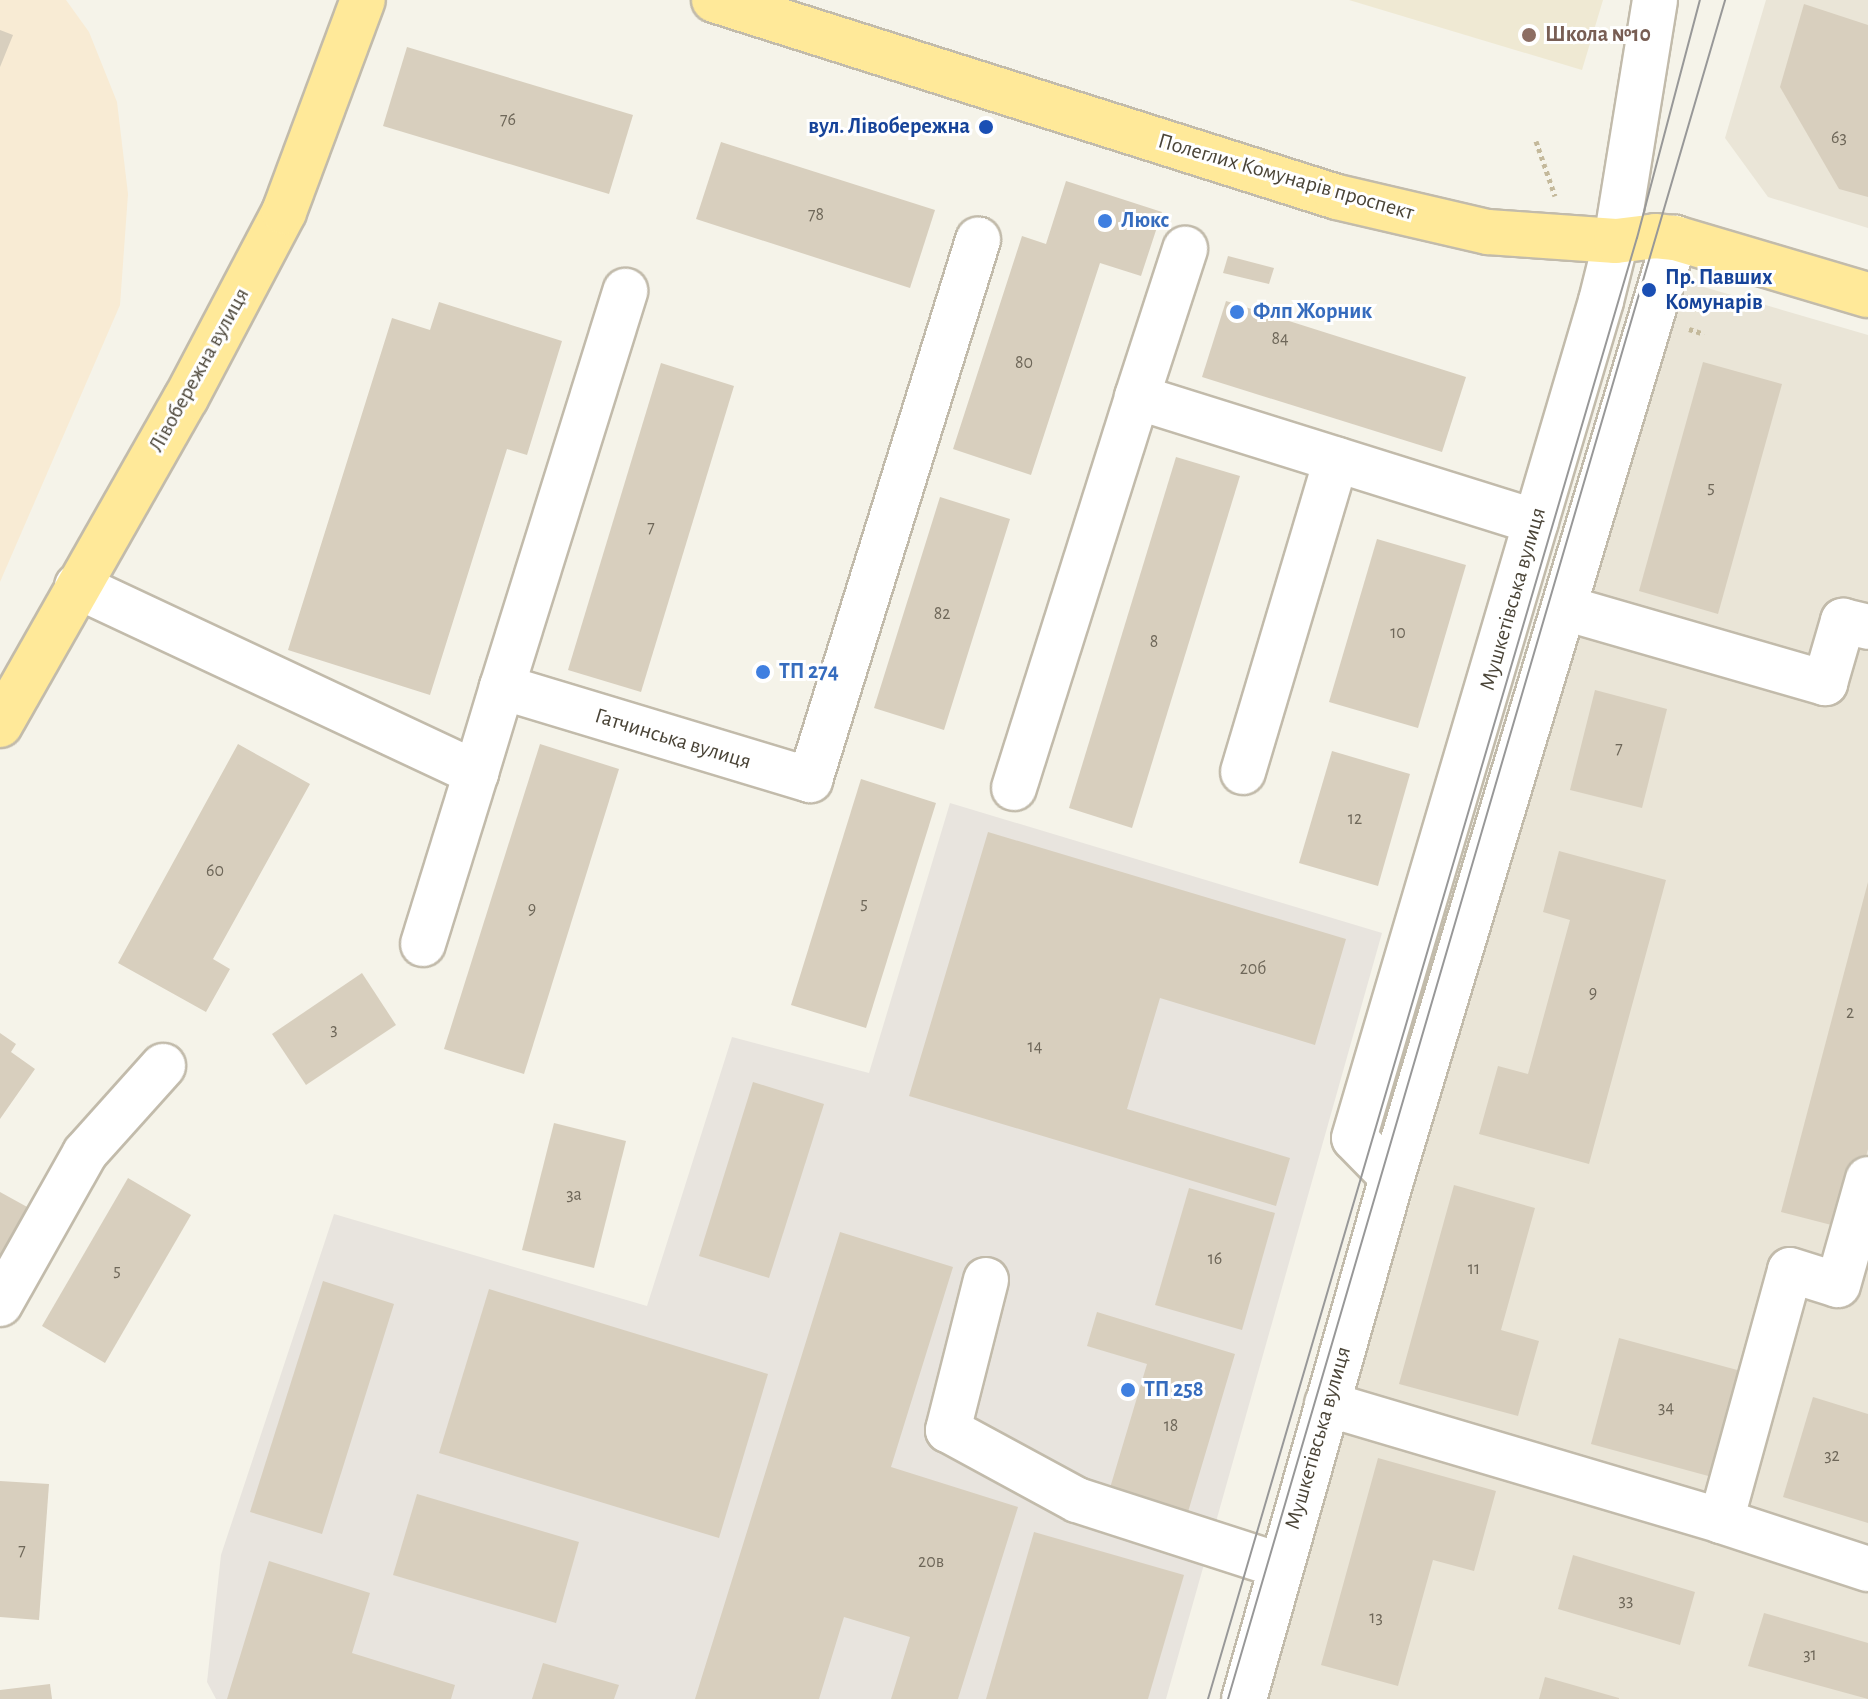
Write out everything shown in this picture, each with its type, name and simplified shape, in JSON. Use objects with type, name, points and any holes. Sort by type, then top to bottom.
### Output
[{"type":"main road","name":"Лівобережна вулиця","points":[[0,725],[186,398],[284,212],[363,0]]},
{"type":"main road","name":"Полеглих Комунарів проспект","points":[[714,0],[1337,197],[1488,232],[1616,241],[1655,236],[1675,238],[1868,295]]},
{"type":"street","name":"Мушкетівська вулиця","points":[[1392,1177],[1354,1138],[1616,241],[1655,0]]},
{"type":"street","name":"Мушкетівська вулиця","points":[[1244,1699],[1392,1177],[1675,238]]},
{"type":"street","name":"Гатчинська вулиця","points":[[502,687],[810,780],[978,240]]},
{"type":"street","points":[[1014,788],[1185,249]]},
{"type":"street","points":[[423,944],[625,291]]},
{"type":"street","points":[[1137,397],[1536,522]]},
{"type":"street","points":[[1243,772],[1336,460]]},
{"type":"street","points":[[77,586],[476,773]]},
{"type":"street","points":[[1565,608],[1825,683],[1843,621],[1868,627]]},
{"type":"street","points":[[0,1304],[85,1153],[163,1066]]},
{"type":"street","points":[[1721,1521],[1790,1270],[1838,1285],[1868,1179]]},
{"type":"street","points":[[986,1280],[948,1430],[1077,1500],[1281,1566]]},
{"type":"street","points":[[1327,1404],[1721,1521],[1868,1569]]},
{"type":"shaded area","points":[[0,0],[66,0],[89,32],[117,102],[128,194],[120,305],[0,582]]},
{"type":"shaded area","name":"Школа №10","points":[[1349,0],[1603,0],[1582,70]]},
{"type":"shaded area","points":[[1766,0],[1868,0],[1868,228],[1768,197],[1725,138]]},
{"type":"shaded area","points":[[1680,280],[1868,335],[1868,1699],[1265,1699]]},
{"type":"shaded area","points":[[950,803],[1382,933],[1166,1699],[216,1699],[207,1682],[221,1555],[334,1214],[647,1306],[732,1037],[869,1073]]},
{"type":"building","points":[[1804,4],[1868,25],[1868,197],[1839,189],[1780,87]]},
{"type":"building","points":[[0,30],[13,35],[0,67]]},
{"type":"building","points":[[407,47],[633,115],[609,194],[383,126]]},
{"type":"building","points":[[721,142],[935,210],[910,288],[696,219]]},
{"type":"building","points":[[1066,181],[1162,212],[1141,276],[1100,263],[1031,475],[953,449],[1022,236],[1046,244]]},
{"type":"building","points":[[1228,256],[1274,268],[1269,284],[1223,273]]},
{"type":"building","points":[[1226,301],[1466,377],[1442,452],[1202,377]]},
{"type":"building","points":[[439,302],[562,341],[527,455],[507,449],[430,695],[288,650],[392,318],[430,330]]},
{"type":"building","points":[[1703,362],[1782,384],[1718,614],[1639,591]]},
{"type":"building","points":[[661,363],[734,386],[641,692],[568,670]]},
{"type":"building","points":[[1176,457],[1240,476],[1132,828],[1069,808]]},
{"type":"building","points":[[940,497],[1010,519],[944,730],[874,708]]},
{"type":"building","points":[[1377,539],[1466,565],[1418,728],[1329,702]]},
{"type":"building","points":[[1595,690],[1667,709],[1642,808],[1570,790]]},
{"type":"building","points":[[238,744],[310,784],[213,959],[230,969],[206,1012],[118,963]]},
{"type":"building","points":[[540,744],[619,769],[524,1074],[444,1049]]},
{"type":"building","points":[[1332,751],[1410,774],[1378,886],[1299,863]]},
{"type":"building","points":[[861,779],[936,803],[866,1028],[791,1005]]},
{"type":"building","points":[[988,832],[1346,939],[1315,1045],[1160,998],[1127,1109],[1290,1158],[1276,1206],[909,1096]]},
{"type":"building","points":[[1559,851],[1666,880],[1589,1164],[1479,1134],[1498,1066],[1528,1074],[1570,920],[1543,912]]},
{"type":"building","points":[[1868,882],[1868,1149],[1847,1229],[1781,1212]]},
{"type":"building","points":[[362,973],[396,1025],[306,1085],[272,1034]]},
{"type":"building","points":[[0,1033],[16,1044],[11,1052],[35,1069],[0,1119]]},
{"type":"building","points":[[753,1082],[824,1104],[769,1278],[699,1256]]},
{"type":"building","points":[[554,1123],[626,1141],[594,1268],[522,1250]]},
{"type":"building","points":[[128,1178],[191,1215],[105,1363],[42,1326]]},
{"type":"building","points":[[1454,1185],[1535,1208],[1501,1330],[1539,1341],[1518,1416],[1399,1384]]},
{"type":"building","points":[[1189,1188],[1275,1213],[1242,1330],[1155,1305]]},
{"type":"building","points":[[0,1192],[29,1208],[0,1257]]},
{"type":"building","points":[[840,1232],[953,1267],[891,1467],[1018,1507],[958,1699],[891,1699],[910,1637],[844,1617],[819,1699],[695,1699]]},
{"type":"building","points":[[323,1281],[394,1304],[322,1534],[250,1512]]},
{"type":"building","points":[[489,1289],[768,1374],[719,1538],[439,1453]]},
{"type":"building","points":[[1097,1312],[1235,1354],[1188,1512],[1110,1488],[1147,1364],[1087,1346]]},
{"type":"building","points":[[1619,1338],[1741,1371],[1712,1477],[1591,1444]]},
{"type":"building","points":[[1813,1397],[1868,1414],[1868,1523],[1783,1497]]},
{"type":"building","points":[[1378,1458],[1496,1491],[1474,1571],[1433,1560],[1398,1686],[1321,1665]]},
{"type":"building","points":[[0,1481],[49,1484],[39,1620],[0,1617]]},
{"type":"building","points":[[417,1494],[579,1542],[556,1623],[393,1575]]},
{"type":"building","points":[[1034,1532],[1184,1575],[1148,1699],[986,1699]]},
{"type":"building","points":[[1573,1555],[1695,1592],[1680,1645],[1558,1609]]},
{"type":"building","points":[[269,1561],[370,1593],[352,1653],[455,1685],[451,1699],[227,1699]]},
{"type":"building","points":[[1764,1613],[1868,1643],[1868,1699],[1748,1666]]},
{"type":"building","points":[[543,1663],[619,1685],[614,1699],[532,1699]]},
{"type":"building","points":[[1545,1677],[1619,1698],[1619,1699],[1539,1699]]},
{"type":"building","points":[[50,1684],[52,1699],[0,1699],[0,1690]]},
{"type":"tram line","points":[[1208,1699],[1637,238],[1700,0]]},
{"type":"tram line","points":[[1228,1699],[1725,0]]},
{"type":"place","name":"Школа №10","points":[[1529,35]]},
{"type":"place","name":"вул. Лівобережна","points":[[986,127]]},
{"type":"place","name":"Люкс","points":[[1105,221]]},
{"type":"place","name":"Пр. Павших Комунарiв","points":[[1649,290]]},
{"type":"place","name":"Флп Жорник","points":[[1237,312]]},
{"type":"place","name":"ТП 274","points":[[763,672]]},
{"type":"place","name":"ТП 258","points":[[1128,1390]]}]
